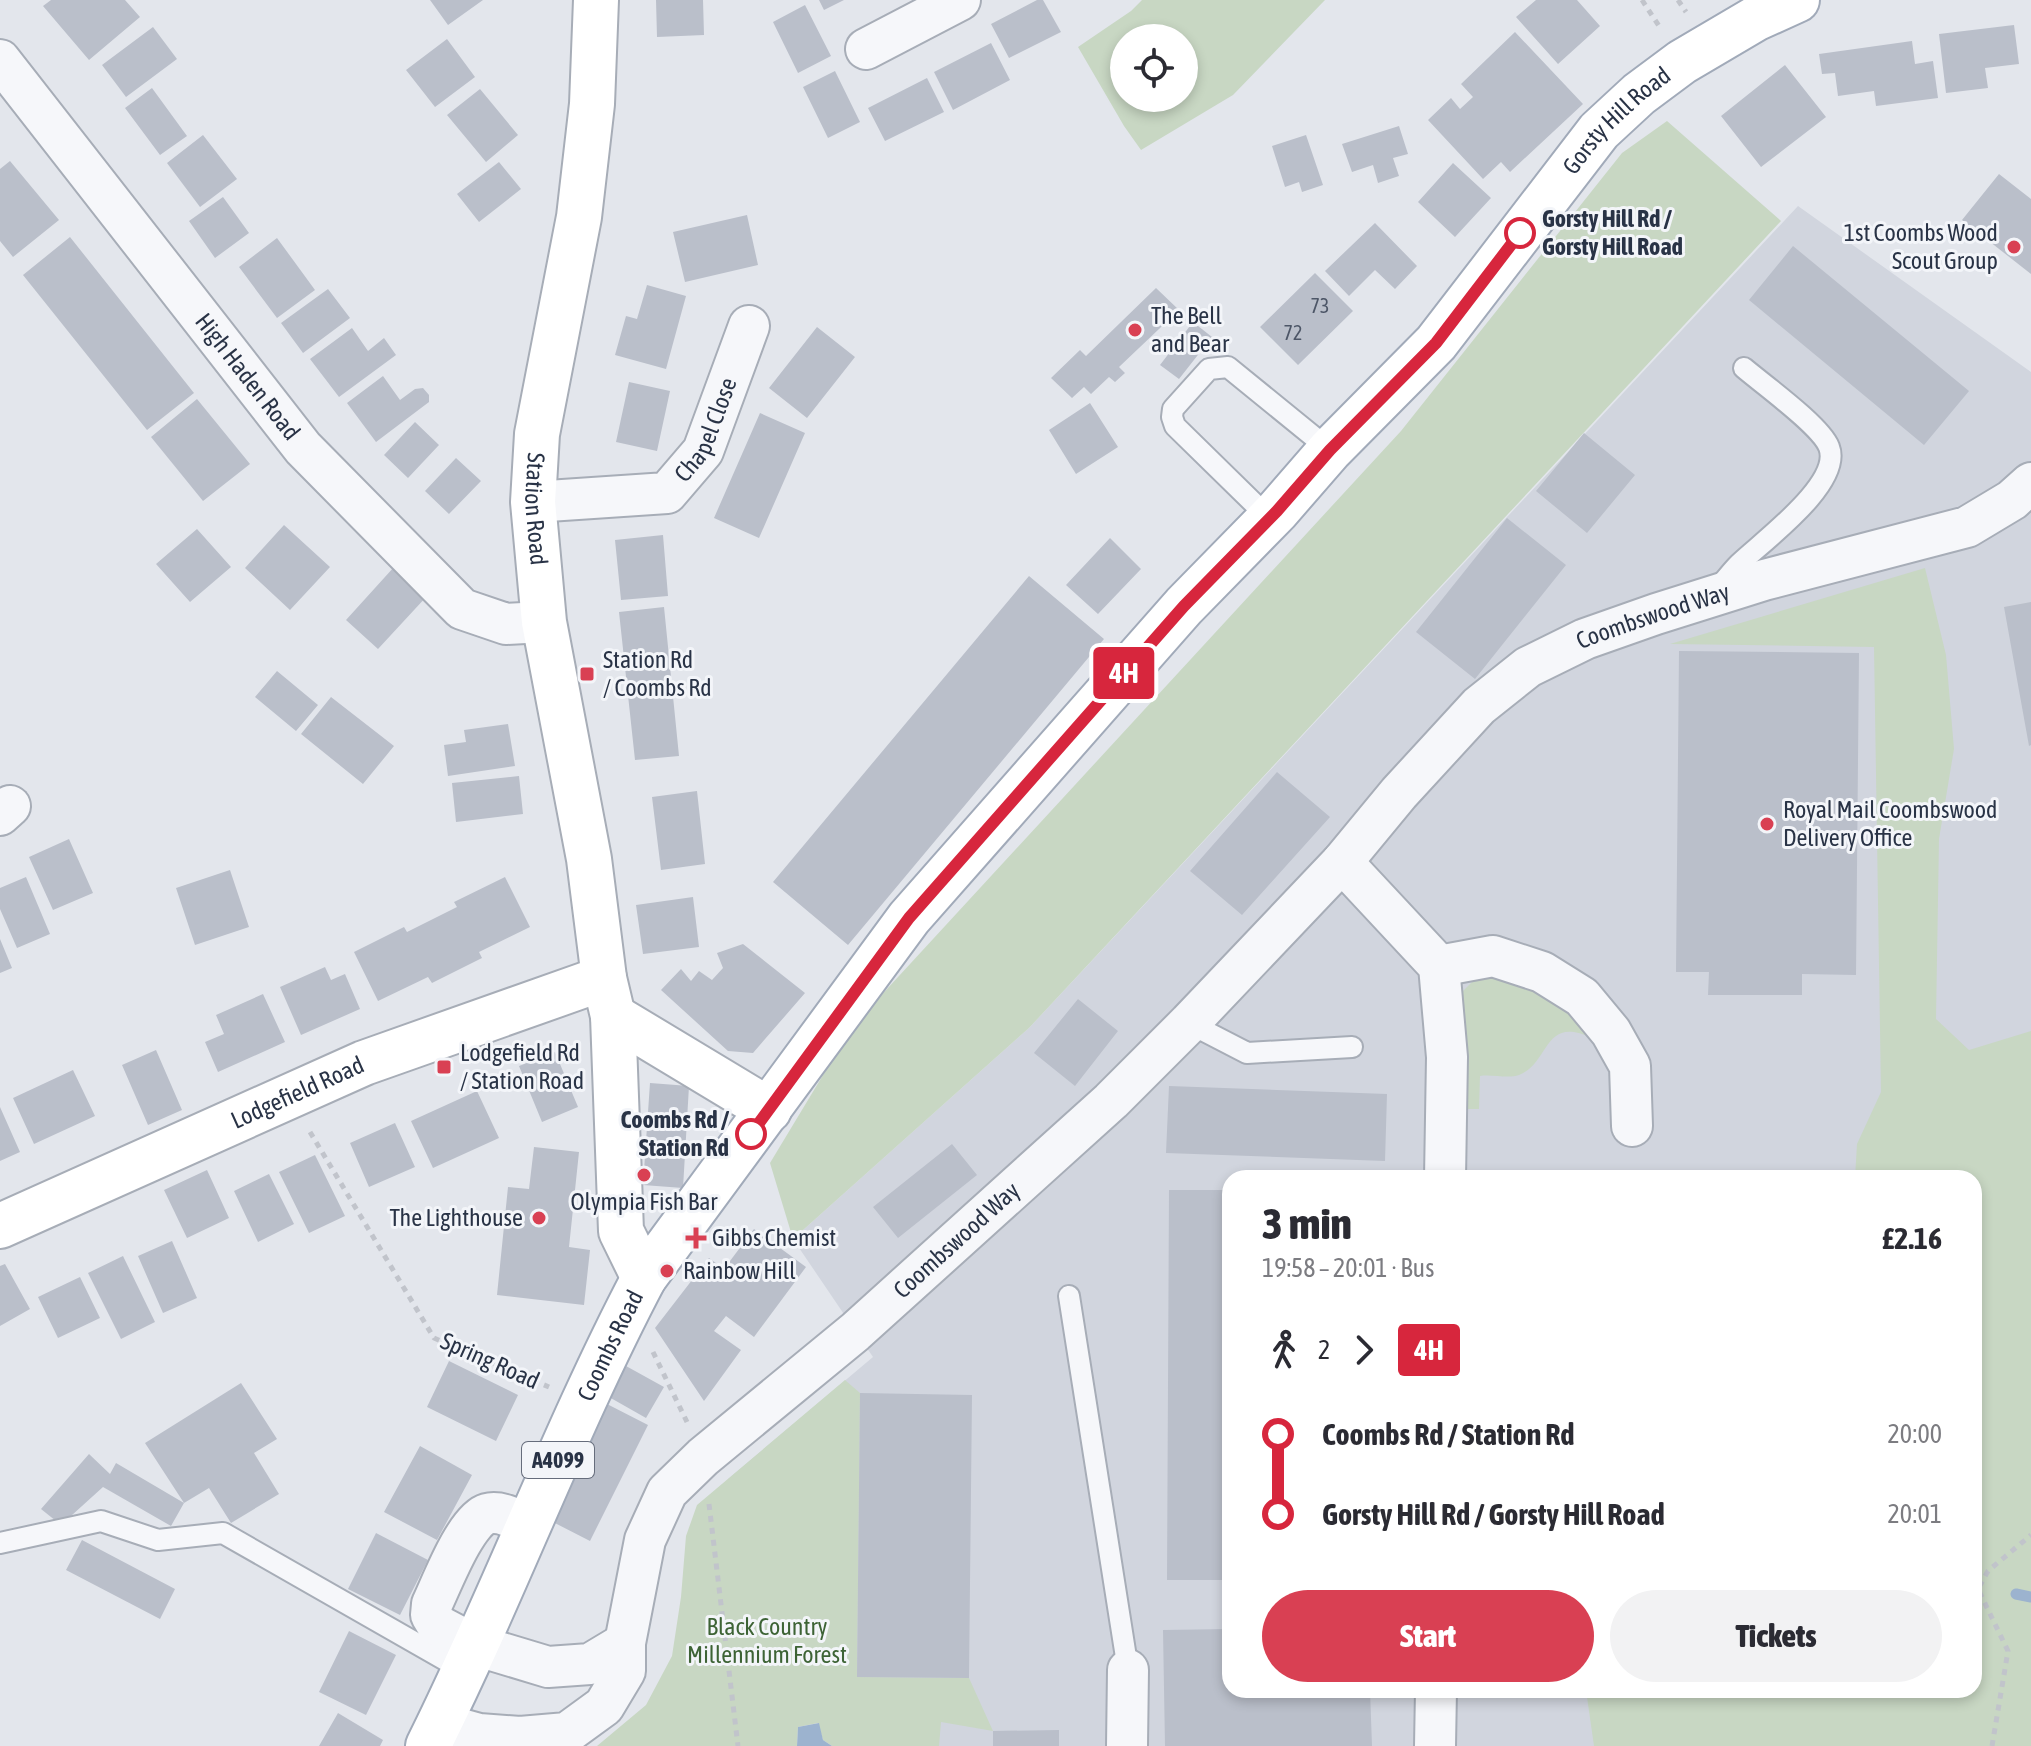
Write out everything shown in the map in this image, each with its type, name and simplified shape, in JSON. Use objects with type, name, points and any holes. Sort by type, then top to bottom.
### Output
[{"type":"main road","name":"Station Road","points":[[596,0],[592,104],[579,217],[537,434],[533,502],[544,622],[589,859],[608,997]]},
{"type":"main road","name":"Gorsty Hill Road","points":[[644,1278],[909,918],[1184,606],[1270,519],[1330,450],[1436,343],[1599,131],[1639,94],[1682,62],[1755,19],[1797,0]]},
{"type":"main road","points":[[608,997],[769,1110]]},
{"type":"main road","name":"Lodgefield Road","points":[[0,1226],[364,1063],[608,997]]},
{"type":"main road","name":"Coombs Road","points":[[433,1734],[610,1342],[644,1278],[621,1231],[608,997]]},
{"type":"street","points":[[866,49],[960,0]]},
{"type":"street","name":"High Haden Road","points":[[0,60],[303,448],[462,609],[506,624],[544,622]]},
{"type":"street","name":"Chapel Close","points":[[533,502],[667,493],[703,451],[749,326]]},
{"type":"street","name":"Coombswood Way","points":[[433,1734],[520,1737],[567,1733],[604,1706],[625,1671],[625,1643],[645,1540],[667,1492],[703,1457],[855,1332],[1111,1101],[1342,862],[1399,793],[1479,706],[1528,667],[1585,639],[1712,596],[1967,527],[2012,500],[2031,483]]},
{"type":"street","points":[[1342,862],[1439,966],[1447,1057],[1445,1170]]},
{"type":"street","points":[[1439,966],[1493,956],[1542,972],[1582,997],[1611,1032],[1630,1066],[1632,1126]]},
{"type":"street","points":[[469,1658],[548,1667],[590,1664],[625,1643]]},
{"type":"street","points":[[1127,1746],[1128,1670]]},
{"type":"street","points":[[1435,1746],[1436,1698]]},
{"type":"lane","points":[[1270,519],[1175,426],[1173,409],[1209,369],[1228,367],[1330,450]]},
{"type":"lane","points":[[1712,596],[1737,566],[1811,497],[1831,464],[1829,447],[1816,429],[1744,368]]},
{"type":"lane","points":[[1189,1023],[1247,1053],[1352,1047]]},
{"type":"lane","points":[[1069,1296],[1128,1670]]},
{"type":"lane","points":[[0,1543],[101,1521],[158,1540],[223,1533],[469,1658]]},
{"type":"path","name":"Spring Road","points":[[288,1097],[434,1338],[584,1401]]},
{"type":"path","points":[[651,1348],[703,1457],[738,1746]]},
{"type":"path","points":[[1982,1582],[1988,1571],[2031,1535]]},
{"type":"path","points":[[1982,1597],[2008,1651],[1992,1746]]},
{"type":"shaded area","points":[[1798,206],[2031,372],[2031,1067],[1978,1170],[1222,1170],[1222,1698],[1914,1698],[1913,1746],[923,1746],[837,1721],[728,1479],[873,1357],[793,1239],[1029,1028]]},
{"type":"green space","points":[[1142,0],[1325,0],[1233,95],[1141,150],[1116,112],[1198,112],[1198,24],[1112,24]]},
{"type":"green space","points":[[1110,25],[1110,102],[1078,47]]},
{"type":"green space","points":[[1667,121],[1781,221],[1029,1028],[793,1239],[770,1163],[852,1027],[1401,431],[1622,153]]},
{"type":"green space","points":[[1925,568],[1946,655],[1954,749],[1939,839],[1936,1019],[1969,1050],[2031,1031],[2031,1746],[1594,1746],[1587,1698],[1982,1698],[1982,1170],[1855,1170],[1857,1144],[1881,1092],[1874,647],[1670,644]]},
{"type":"green space","points":[[1479,975],[1512,981],[1542,994],[1568,1013],[1590,1037],[1563,1032],[1548,1044],[1529,1069],[1519,1075],[1480,1076],[1479,1109],[1467,1109],[1462,1103],[1455,1009],[1462,992]]},
{"type":"green space","name":"Black Country Millennium Forest","points":[[845,1380],[860,1393],[857,1677],[969,1678],[993,1731],[941,1722],[939,1746],[832,1746],[823,1740],[818,1723],[798,1727],[797,1746],[597,1746],[646,1705],[672,1656],[686,1536],[697,1505]]},
{"type":"water","points":[[819,1723],[823,1740],[832,1746],[797,1746],[798,1727]]},
{"type":"building","points":[[51,0],[125,0],[140,17],[89,60],[43,6]]},
{"type":"building","points":[[430,0],[483,0],[448,25]]},
{"type":"building","points":[[656,0],[703,0],[704,35],[657,37]]},
{"type":"building","points":[[819,0],[844,0],[824,10]]},
{"type":"building","points":[[1037,0],[1043,0],[1061,32],[1009,58],[991,24]]},
{"type":"building","points":[[1536,0],[1577,0],[1600,26],[1558,64],[1516,17]]},
{"type":"building","points":[[805,5],[831,56],[798,73],[773,22]]},
{"type":"building","points":[[2014,25],[2019,64],[1985,68],[1988,88],[1946,93],[1939,34]]},
{"type":"building","points":[[153,27],[177,59],[126,97],[102,65]]},
{"type":"building","points":[[1515,32],[1583,104],[1510,172],[1501,162],[1483,179],[1428,120],[1451,98],[1460,109],[1473,97],[1461,84]]},
{"type":"building","points":[[447,39],[475,77],[435,107],[406,70]]},
{"type":"building","points":[[1912,41],[1915,64],[1933,61],[1938,98],[1876,106],[1874,91],[1838,96],[1835,73],[1822,74],[1819,54]]},
{"type":"building","points":[[991,43],[1010,80],[953,110],[934,72]]},
{"type":"building","points":[[1785,65],[1826,117],[1761,167],[1721,116]]},
{"type":"building","points":[[835,71],[860,122],[828,138],[803,87]]},
{"type":"building","points":[[927,78],[944,112],[885,141],[868,108]]},
{"type":"building","points":[[152,88],[187,136],[160,155],[125,108]]},
{"type":"building","points":[[480,89],[518,135],[486,162],[447,115]]},
{"type":"building","points":[[1399,126],[1408,154],[1393,158],[1399,176],[1378,183],[1373,165],[1352,172],[1342,144]]},
{"type":"building","points":[[203,135],[237,179],[200,207],[167,163]]},
{"type":"building","points":[[1306,135],[1323,185],[1302,192],[1299,182],[1285,187],[1272,146]]},
{"type":"building","points":[[10,161],[59,220],[13,257],[0,241],[0,169]]},
{"type":"building","points":[[499,162],[521,189],[479,222],[457,194]]},
{"type":"building","points":[[1453,163],[1491,198],[1455,237],[1418,202]]},
{"type":"building","name":"1st Coombs Wood Scout Group","points":[[1999,174],[2031,199],[2031,274],[1962,220]]},
{"type":"building","points":[[223,197],[249,233],[215,258],[189,221]]},
{"type":"building","points":[[747,215],[758,265],[685,282],[673,232]]},
{"type":"building","points":[[1375,223],[1417,266],[1395,289],[1375,270],[1349,296],[1325,271]]},
{"type":"building","points":[[70,237],[194,393],[147,430],[23,275]]},
{"type":"building","points":[[277,238],[315,290],[277,318],[239,267]]},
{"type":"building","points":[[1793,246],[1969,391],[1924,445],[1749,300]]},
{"type":"building","points":[[1315,273],[1353,311],[1298,365],[1260,327]]},
{"type":"building","points":[[647,285],[686,296],[666,369],[615,355],[626,316],[637,319]]},
{"type":"building","name":"The Bell and Bear","points":[[1156,288],[1179,310],[1119,367],[1125,373],[1115,382],[1109,377],[1091,394],[1084,387],[1072,398],[1051,378],[1080,350],[1086,356]]},
{"type":"building","points":[[328,289],[350,318],[303,353],[281,323]]},
{"type":"building","points":[[1193,322],[1212,337],[1179,379],[1160,365]]},
{"type":"building","points":[[817,327],[855,357],[807,418],[769,388]]},
{"type":"building","points":[[352,328],[368,351],[384,338],[396,355],[339,397],[310,359]]},
{"type":"building","points":[[383,376],[400,400],[415,389],[423,388],[429,395],[429,402],[376,442],[347,403]]},
{"type":"building","points":[[629,382],[670,391],[657,451],[616,442]]},
{"type":"building","points":[[197,399],[250,464],[203,501],[151,437]]},
{"type":"building","points":[[1090,403],[1118,447],[1076,474],[1049,430]]},
{"type":"building","points":[[760,413],[805,433],[759,538],[714,518]]},
{"type":"building","points":[[415,422],[439,445],[408,478],[384,455]]},
{"type":"building","points":[[1584,433],[1635,475],[1587,533],[1536,491]]},
{"type":"building","points":[[456,458],[481,481],[449,514],[425,491]]},
{"type":"building","points":[[1507,518],[1566,565],[1475,679],[1416,632]]},
{"type":"building","points":[[284,525],[330,567],[290,610],[245,568]]},
{"type":"building","points":[[197,529],[231,567],[190,602],[156,564]]},
{"type":"building","points":[[663,535],[668,596],[621,600],[615,540]]},
{"type":"building","points":[[1110,538],[1141,569],[1098,614],[1066,585]]},
{"type":"building","points":[[394,567],[427,596],[378,649],[346,620]]},
{"type":"building","points":[[1029,576],[1104,639],[848,945],[773,882]]},
{"type":"building","points":[[2031,602],[2031,745],[2029,746],[2004,607]]},
{"type":"building","points":[[664,607],[679,756],[635,760],[619,612]]},
{"type":"building","name":"Royal Mail Coombswood Delivery Office","points":[[1679,651],[1859,653],[1856,975],[1802,974],[1802,995],[1708,995],[1709,972],[1676,972]]},
{"type":"building","points":[[277,671],[318,705],[296,731],[255,697]]},
{"type":"building","points":[[331,697],[394,746],[363,784],[301,734]]},
{"type":"building","points":[[508,724],[515,766],[448,776],[444,745],[466,742],[464,730]]},
{"type":"building","points":[[1277,772],[1330,817],[1242,915],[1190,871]]},
{"type":"building","points":[[519,776],[523,814],[456,822],[452,783]]},
{"type":"building","points":[[697,791],[705,864],[661,870],[652,797]]},
{"type":"building","points":[[69,839],[93,893],[53,910],[29,857]]},
{"type":"building","points":[[230,870],[249,927],[195,945],[176,888]]},
{"type":"building","points":[[26,877],[50,934],[17,948],[0,909],[0,888]]},
{"type":"building","points":[[505,877],[530,927],[479,952],[482,958],[432,983],[428,977],[378,1001],[354,952],[404,927],[407,932],[457,907],[454,902]]},
{"type":"building","points":[[693,897],[699,947],[643,954],[636,905]]},
{"type":"building","points":[[0,939],[12,968],[0,973]]},
{"type":"building","points":[[743,944],[805,993],[753,1053],[728,1051],[661,990],[681,969],[691,981],[699,971],[712,980],[723,968],[717,953]]},
{"type":"building","points":[[325,967],[331,980],[345,974],[360,1009],[301,1035],[280,987]]},
{"type":"building","points":[[263,994],[285,1042],[218,1072],[205,1042],[224,1034],[216,1015]]},
{"type":"building","points":[[1078,999],[1118,1031],[1075,1086],[1034,1053]]},
{"type":"building","points":[[156,1050],[182,1110],[148,1125],[122,1065]]},
{"type":"building","points":[[555,1052],[578,1107],[542,1122],[519,1066]]},
{"type":"building","points":[[73,1070],[95,1116],[34,1144],[13,1098]]},
{"type":"building","points":[[650,1083],[689,1086],[683,1188],[643,1185]]},
{"type":"building","points":[[1169,1086],[1387,1094],[1385,1161],[1166,1153]]},
{"type":"building","points":[[477,1091],[499,1138],[433,1168],[411,1121]]},
{"type":"building","points":[[0,1107],[20,1152],[0,1161]]},
{"type":"building","points":[[395,1123],[415,1167],[369,1187],[350,1143]]},
{"type":"building","points":[[952,1144],[977,1175],[898,1238],[873,1207]]},
{"type":"building","name":"The Lighthouse","points":[[534,1147],[579,1152],[569,1247],[590,1250],[584,1305],[497,1295],[508,1187],[529,1189]]},
{"type":"building","points":[[315,1155],[345,1216],[309,1233],[279,1172]]},
{"type":"building","points":[[207,1170],[229,1218],[187,1238],[164,1190]]},
{"type":"building","points":[[269,1174],[294,1224],[258,1242],[234,1191]]},
{"type":"building","points":[[1169,1190],[1222,1190],[1222,1580],[1167,1580]]},
{"type":"building","points":[[754,1229],[806,1267],[754,1337],[726,1316],[714,1331],[741,1350],[704,1401],[655,1328],[709,1258],[724,1269]]},
{"type":"building","points":[[172,1241],[197,1298],[163,1313],[138,1256]]},
{"type":"building","points":[[123,1256],[155,1322],[121,1339],[88,1273]]},
{"type":"building","points":[[5,1264],[30,1309],[0,1326],[0,1266]]},
{"type":"building","points":[[80,1277],[100,1318],[58,1338],[38,1297]]},
{"type":"building","points":[[449,1361],[518,1395],[496,1441],[427,1407]]},
{"type":"building","points":[[626,1366],[664,1387],[646,1418],[609,1397]]},
{"type":"building","points":[[241,1383],[277,1439],[254,1453],[279,1494],[231,1523],[209,1488],[184,1503],[145,1443]]},
{"type":"building","points":[[860,1393],[972,1395],[969,1678],[857,1677]]},
{"type":"building","points":[[607,1404],[648,1425],[590,1541],[549,1520]]},
{"type":"building","points":[[420,1446],[472,1475],[437,1540],[384,1512]]},
{"type":"building","points":[[89,1454],[110,1474],[116,1463],[184,1503],[171,1526],[103,1487],[61,1525],[41,1509]]},
{"type":"building","points":[[376,1533],[428,1560],[400,1615],[348,1589]]},
{"type":"building","points":[[82,1540],[175,1589],[160,1619],[66,1570]]},
{"type":"building","points":[[1222,1629],[1222,1698],[1370,1698],[1372,1746],[1165,1746],[1163,1630]]},
{"type":"building","points":[[349,1631],[396,1655],[366,1715],[319,1692]]},
{"type":"building","points":[[338,1713],[383,1740],[380,1746],[319,1746]]},
{"type":"building","points":[[1059,1730],[1059,1746],[993,1746],[993,1731]]},
{"type":"waterway","points":[[2016,1594],[2031,1597]]},
{"type":"bus line","name":"4H","points":[[751,1134],[909,918],[1184,606],[1277,511],[1383,394],[1436,343],[1520,233]]},
{"type":"place","name":"Gorsty Hill Rd / Gorsty Hill Road","points":[[1520,233]]},
{"type":"place","name":"1st Coombs Wood Scout Group","points":[[2014,247]]},
{"type":"place","name":"The Bell and Bear","points":[[1135,330]]},
{"type":"place","name":"Station Rd / Coombs Rd","points":[[587,674]]},
{"type":"place","name":"Royal Mail Coombswood Delivery Office","points":[[1767,824]]},
{"type":"place","name":"Lodgefield Rd / Station Road","points":[[444,1067]]},
{"type":"place","name":"Coombs Rd / Station Rd","points":[[751,1134]]},
{"type":"place","name":"Olympia Fish Bar","points":[[644,1175]]},
{"type":"place","name":"The Lighthouse","points":[[539,1218]]},
{"type":"place","name":"Gibbs Chemist","points":[[696,1238]]},
{"type":"place","name":"Rainbow Hill","points":[[667,1271]]}]
